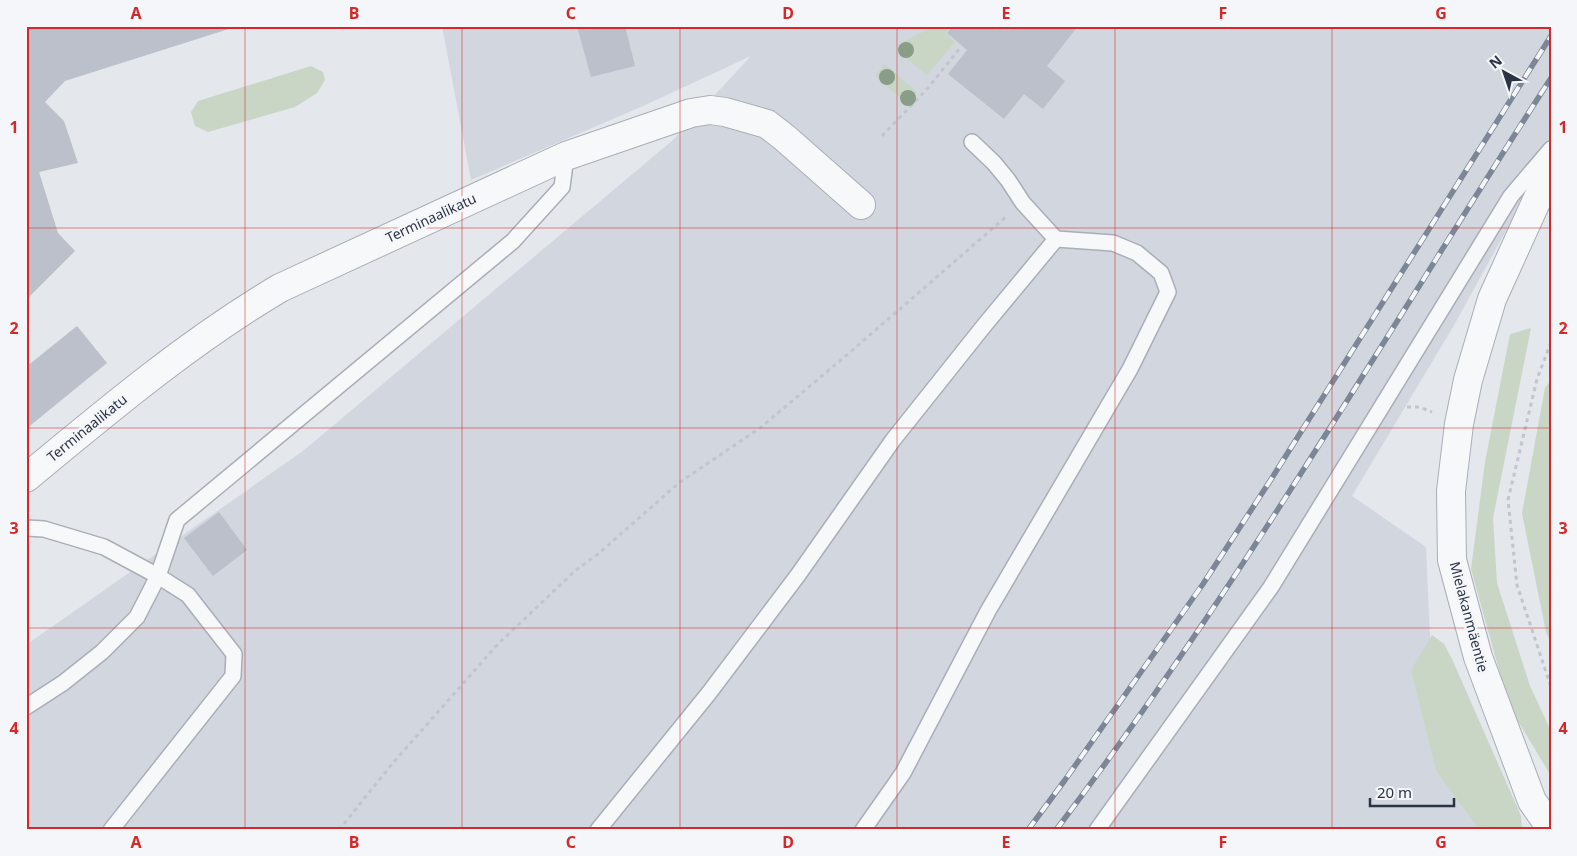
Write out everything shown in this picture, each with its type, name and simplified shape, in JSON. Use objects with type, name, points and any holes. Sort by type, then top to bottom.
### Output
[{"type":"street","name":"Terminaalikatu","points":[[26,478],[116,403],[193,344],[242,310],[280,288],[566,156],[690,113],[710,110],[725,112],[767,124],[786,138],[861,206]]},
{"type":"street","name":"Mielakanmäentie","points":[[1551,169],[1492,299],[1468,380],[1459,424],[1451,491],[1452,560],[1478,657],[1532,801],[1551,828]]},
{"type":"lane","points":[[864,830],[903,772],[988,611],[1130,369],[1168,292],[1161,273],[1136,253],[1113,243],[1056,239],[1023,203],[994,163],[972,142]]},
{"type":"lane","points":[[1098,830],[1271,587],[1511,196],[1551,149]]},
{"type":"lane","points":[[26,707],[63,683],[102,652],[137,617],[158,576],[177,520],[513,241],[562,187],[566,156]]},
{"type":"lane","points":[[598,830],[708,693],[798,575],[893,440],[1056,239]]},
{"type":"lane","points":[[26,528],[44,529],[104,547],[158,576],[188,595],[234,654],[233,676],[111,830]]},
{"type":"path","points":[[882,136],[928,88],[960,48]]},
{"type":"path","points":[[338,830],[392,764],[498,644],[576,570],[598,554],[680,482],[760,428],[1023,203]]},
{"type":"path","points":[[1551,342],[1537,379],[1508,500],[1517,585],[1551,687]]},
{"type":"path","points":[[1382,407],[1419,406],[1459,424]]},
{"type":"shaded area","points":[[442,26],[1551,26],[1551,149],[1453,327],[1352,496],[1426,547],[1436,771],[1479,830],[26,830],[26,645],[303,451],[673,140],[751,56],[643,106],[471,180]]},
{"type":"green space","points":[[935,26],[951,26],[945,33],[955,42],[927,75],[897,51],[905,41]]},
{"type":"green space","points":[[885,64],[917,92],[906,103],[875,76]]},
{"type":"green space","points":[[311,66],[323,72],[325,80],[317,93],[295,107],[208,132],[195,126],[191,112],[198,101]]},
{"type":"green space","points":[[1531,328],[1493,518],[1497,583],[1530,686],[1551,731],[1551,776],[1509,706],[1471,569],[1485,462],[1510,334]]},
{"type":"green space","points":[[1551,380],[1551,643],[1546,632],[1522,513],[1545,388]]},
{"type":"green space","points":[[1432,635],[1444,644],[1452,659],[1521,816],[1522,830],[1479,830],[1436,771],[1411,670]]},
{"type":"building","points":[[26,26],[235,27],[65,81],[45,102],[64,121],[78,163],[39,172],[58,233],[75,251],[26,300]]},
{"type":"building","points":[[577,26],[625,26],[635,66],[591,77]]},
{"type":"building","points":[[953,26],[1078,26],[1047,66],[1065,81],[1043,109],[1024,94],[1004,119],[948,74],[967,50],[947,33]]},
{"type":"building","points":[[77,326],[107,363],[26,429],[26,367]]},
{"type":"building","points":[[219,512],[247,550],[213,576],[184,538]]},
{"type":"railway","points":[[1028,830],[1203,584],[1551,36]]},
{"type":"railway","points":[[1056,830],[1123,739],[1250,553],[1551,78]]}]
